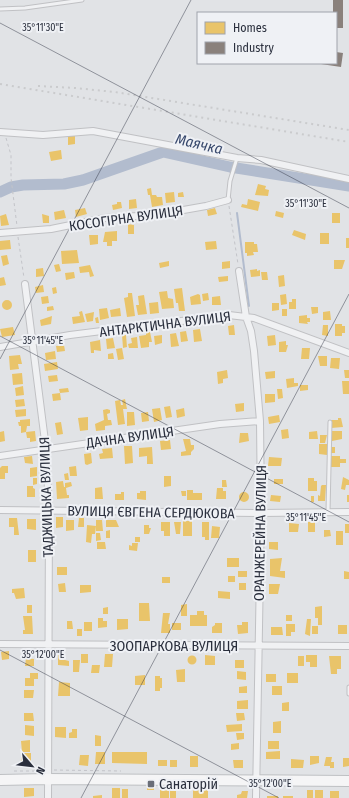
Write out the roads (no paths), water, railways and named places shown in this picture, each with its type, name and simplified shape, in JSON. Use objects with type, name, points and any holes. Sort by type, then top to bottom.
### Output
[{"type":"main road","points":[[0,780],[349,781]]},
{"type":"street","points":[[2,132],[43,135],[93,131],[237,160],[261,160],[349,179]]},
{"type":"street","name":"КОСОГІРНА ВУЛИЦЯ","points":[[0,233],[51,229],[104,218],[155,215],[206,206],[228,200]]},
{"type":"street","name":"ОРАНЖЕРЕЙНА ВУЛИЦЯ","points":[[239,271],[246,317],[251,331],[254,351],[260,421],[261,513],[255,781],[256,798]]},
{"type":"street","name":"ТАДЖИЦЬКА ВУЛИЦЯ","points":[[25,284],[46,449],[49,510],[47,645],[48,798]]},
{"type":"street","name":"АНТАРКТИЧНА ВУЛИЦЯ","points":[[0,347],[229,315],[246,317],[274,325],[349,353]]},
{"type":"street","name":"ДАЧНА ВУЛИЦЯ","points":[[0,456],[220,424],[260,421]]},
{"type":"street","name":"ВУЛИЦЯ ЄВГЕНА СЕРДЮКОВА","points":[[0,510],[261,513],[349,512]]},
{"type":"street","name":"ЗООПАРКОВА ВУЛИЦЯ","points":[[0,644],[349,646]]},
{"type":"lane","points":[[0,9],[25,8],[82,0]]},
{"type":"lane","points":[[228,200],[230,182],[235,172],[237,160]]},
{"type":"lane","points":[[328,512],[330,422]]},
{"type":"lane","points":[[349,687],[349,694]]},
{"type":"waterway","name":"Маячка","points":[[0,192],[11,187],[23,185],[64,184],[83,180],[163,152],[230,167],[349,186]]},
{"type":"waterway","points":[[237,213],[249,306]]},
{"type":"railway","points":[[0,84],[349,142]]},
{"type":"railway","points":[[38,86],[115,92],[349,130]]},
{"type":"place","name":"Санаторій","points":[[151,784]]}]
